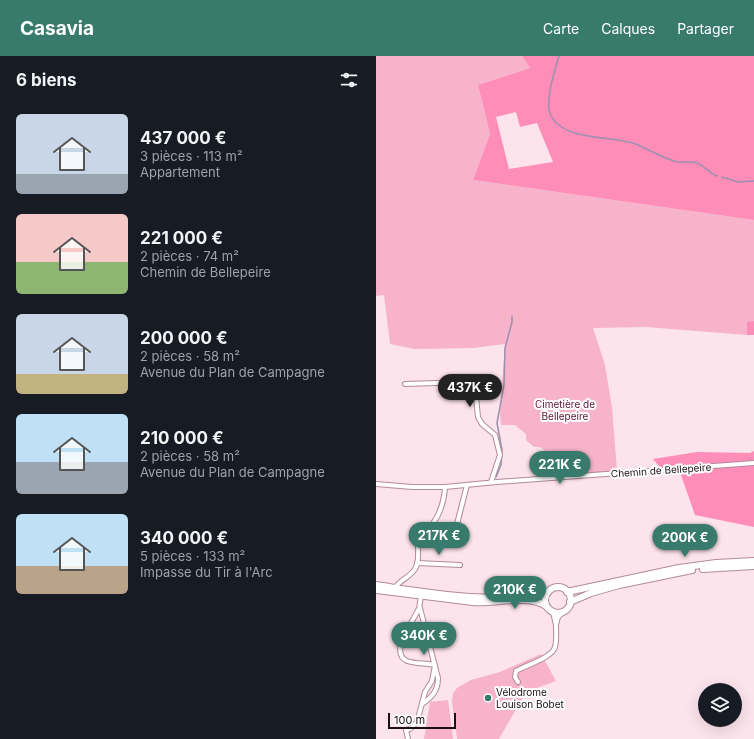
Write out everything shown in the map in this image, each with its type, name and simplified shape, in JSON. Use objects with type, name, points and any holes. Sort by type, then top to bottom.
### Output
[{"type":"main road","points":[[567,592],[679,568],[716,563],[754,561]]},
{"type":"main road","points":[[570,602],[591,592],[684,571],[708,568],[754,566]]},
{"type":"main road","points":[[376,585],[453,595],[488,597],[540,594],[555,588],[564,589],[567,592],[570,602],[567,609],[564,611],[553,612],[546,606],[534,600],[486,603],[456,601],[376,590]]},
{"type":"main road","points":[[546,606],[545,599],[548,592]]},
{"type":"street","points":[[405,384],[468,382],[474,384],[477,391],[478,417],[482,424],[495,434],[500,455],[490,482]]},
{"type":"street","name":"Chemin de Bellepeire","points":[[376,484],[412,487],[445,487],[490,482],[754,463]]},
{"type":"street","points":[[456,528],[467,485]]},
{"type":"street","points":[[416,537],[430,528],[435,521],[444,496],[445,487]]},
{"type":"street","points":[[395,588],[399,582],[414,571],[417,563],[418,544]]},
{"type":"street","points":[[417,563],[460,565]]},
{"type":"street","points":[[421,596],[420,608],[438,678],[437,689],[434,694],[422,704]]},
{"type":"street","points":[[420,608],[403,639],[399,650],[405,660],[435,665]]},
{"type":"street","points":[[556,625],[558,617],[564,611]]},
{"type":"street","points":[[518,682],[515,677],[516,671],[545,657],[554,650],[556,625],[553,612]]},
{"type":"street","points":[[408,739],[406,730],[410,729],[417,722],[426,689],[432,681],[435,665]]},
{"type":"green space","name":"Cimetière de Bellepeire","points":[[376,56],[522,56],[530,68],[478,85],[490,134],[473,180],[754,220],[754,321],[747,323],[747,335],[646,327],[593,328],[605,365],[612,407],[617,471],[553,475],[552,456],[540,447],[534,447],[526,440],[526,434],[515,425],[501,425],[500,413],[505,344],[473,348],[415,349],[390,344],[384,295],[376,296]]},
{"type":"green space","name":"Vélodrome Louison Bobet","points":[[541,654],[556,681],[526,692],[499,739],[457,739],[452,702],[453,693],[457,688],[471,680],[500,672]]},
{"type":"green space","points":[[448,700],[453,739],[424,739],[430,702]]},
{"type":"shaded area","points":[[522,56],[754,56],[754,220],[473,180],[490,134],[478,85],[530,68]],"holes":[[[516,112],[520,127],[537,123],[553,162],[509,169],[496,117]]]},
{"type":"shaded area","points":[[754,321],[754,335],[747,335],[747,322]]},
{"type":"shaded area","points":[[754,451],[754,527],[695,515],[681,475],[665,473],[653,459],[697,452],[750,453]]},
{"type":"waterway","points":[[559,56],[549,95],[549,110],[551,116],[558,124],[567,130],[578,134],[626,141],[636,144],[673,161],[697,163],[717,176]]},
{"type":"waterway","points":[[722,177],[738,182],[754,181]]},
{"type":"waterway","points":[[496,477],[501,465],[502,450],[497,423],[504,385],[505,348],[512,322],[512,316]]},
{"type":"place","name":"Vélodrome Louison Bobet","points":[[488,698]]}]
